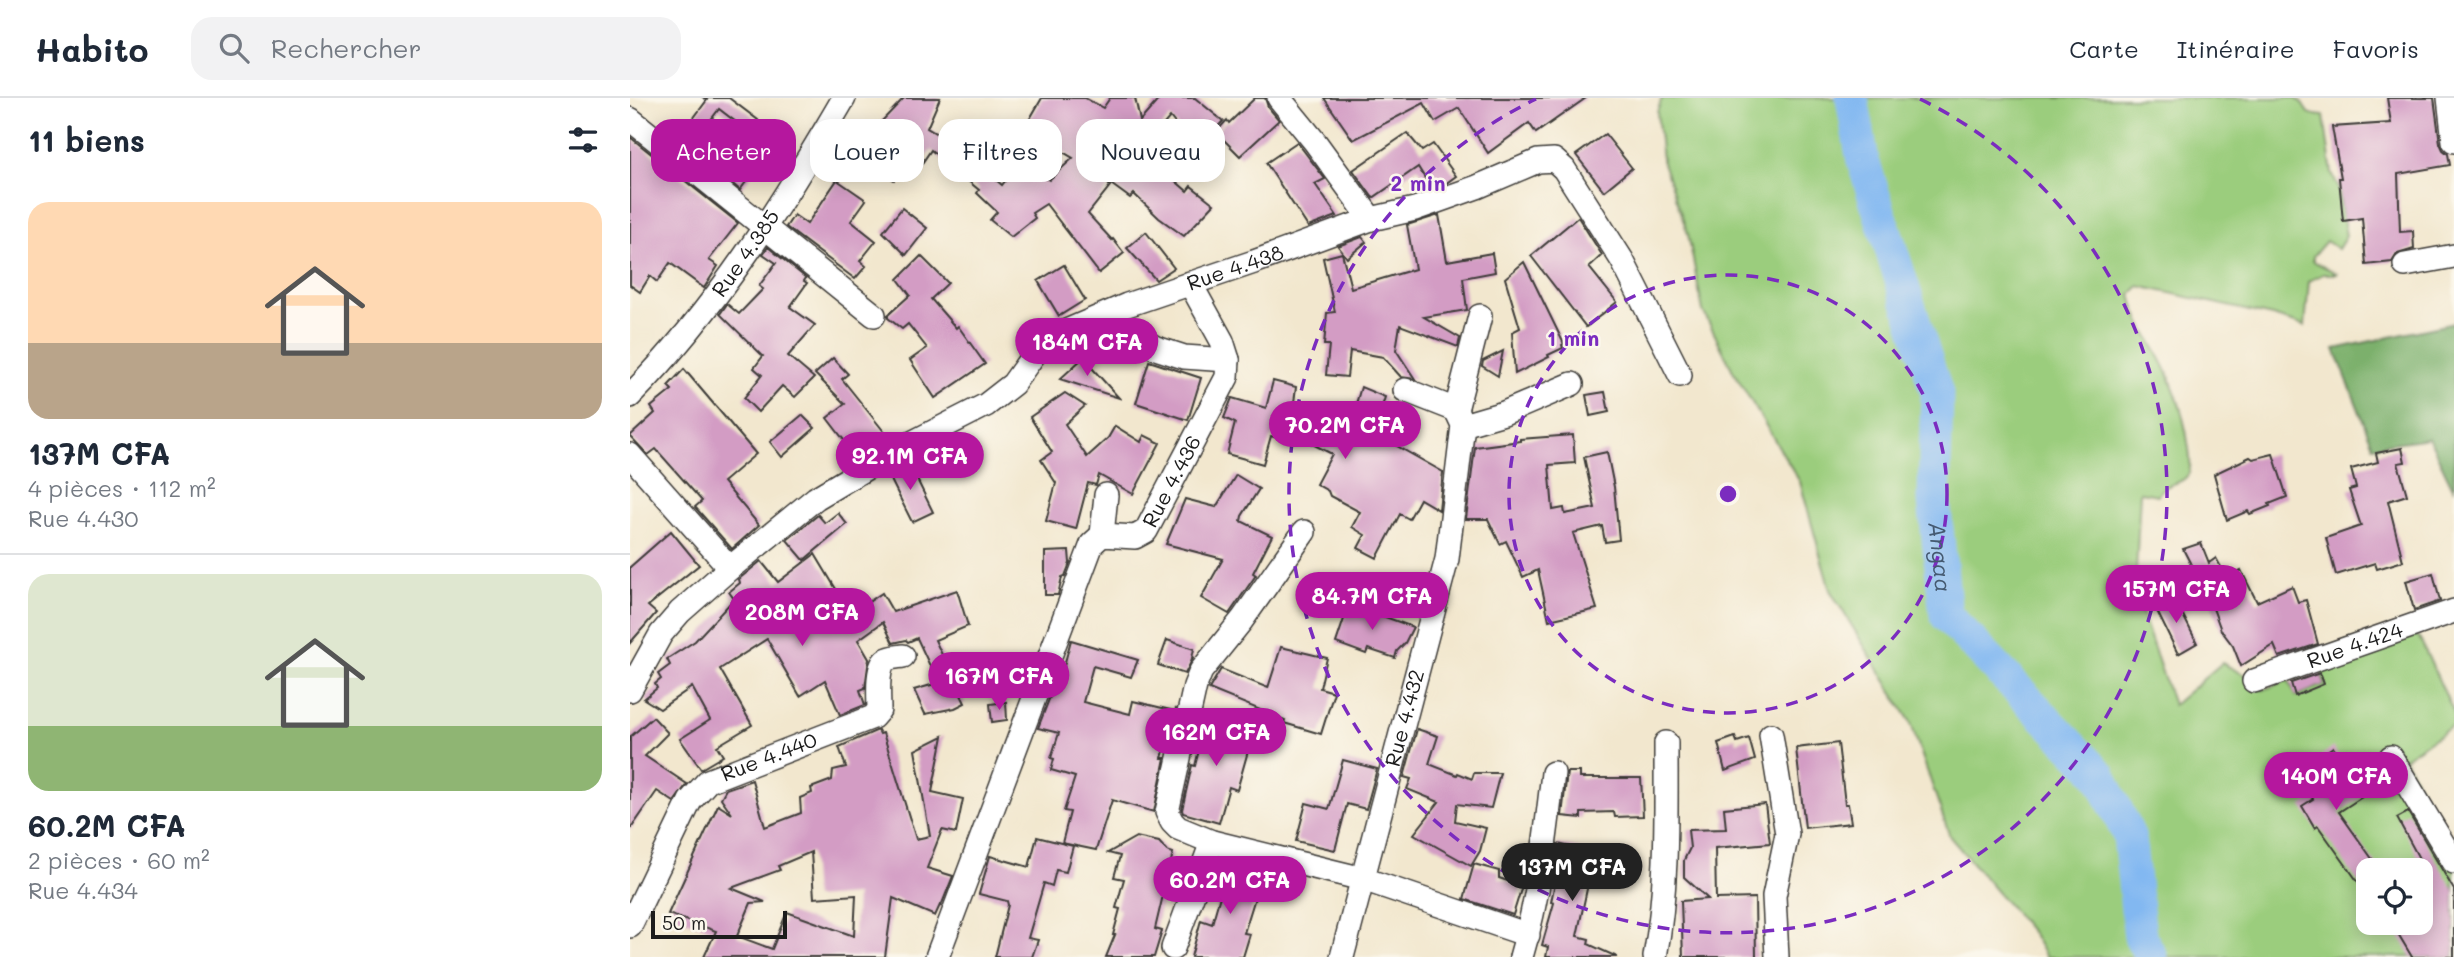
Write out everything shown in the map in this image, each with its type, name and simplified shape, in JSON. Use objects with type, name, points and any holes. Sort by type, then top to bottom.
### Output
[{"type":"street","name":"Rue 4.385","points":[[630,396],[676,348],[763,227],[844,98]]},
{"type":"street","points":[[1279,98],[1371,219]]},
{"type":"street","points":[[2449,98],[2454,141]]},
{"type":"street","points":[[630,119],[874,315]]},
{"type":"street","name":"Rue 4.438","points":[[630,690],[661,634],[680,612],[730,568],[816,498],[888,455],[986,405],[1013,384],[1035,353],[1050,338],[1190,283],[1371,219],[1415,209],[1538,161],[1554,160],[1564,169],[1622,260],[1680,375]]},
{"type":"street","points":[[2405,265],[2454,256]]},
{"type":"street","points":[[1100,317],[1156,348],[1184,357],[1228,360],[1222,341],[1190,283]]},
{"type":"street","name":"Rue 4.432","points":[[1342,957],[1447,559],[1460,418],[1480,316]]},
{"type":"street","name":"Rue 4.436","points":[[1102,535],[1135,537],[1146,531],[1222,391],[1227,377],[1228,360]]},
{"type":"street","points":[[1405,390],[1460,418],[1504,413],[1572,384]]},
{"type":"street","points":[[630,455],[730,568]]},
{"type":"street","points":[[937,957],[1092,544],[1102,535],[1105,495]]},
{"type":"street","points":[[1304,531],[1242,620],[1201,671],[1195,686],[1167,812],[1172,822],[1178,828],[1212,842],[1363,879],[1528,935]]},
{"type":"street","name":"Rue 4.424","points":[[2254,681],[2454,611]]},
{"type":"street","name":"Rue 4.440","points":[[630,926],[697,790],[708,781],[873,717],[879,710],[879,673],[882,663],[887,659],[903,656]]},
{"type":"street","points":[[1771,735],[1787,834],[1774,896],[1777,957]]},
{"type":"street","points":[[1655,957],[1661,923],[1666,853],[1666,743]]},
{"type":"street","points":[[2391,757],[2454,862]]},
{"type":"street","points":[[1521,957],[1528,935],[1544,851],[1553,774]]},
{"type":"street","points":[[1173,948],[1212,842]]},
{"type":"green space","points":[[1662,98],[2294,98],[2302,102],[2310,113],[2324,116],[2332,174],[2338,186],[2346,236],[2338,249],[2326,241],[2313,256],[2313,261],[2338,274],[2323,274],[2309,281],[2305,326],[2139,286],[2131,294],[2138,316],[2176,394],[2186,430],[2190,462],[2188,475],[2164,488],[2158,495],[2140,492],[2135,592],[2173,705],[2222,663],[2249,677],[2263,690],[2288,680],[2296,696],[2325,684],[2320,669],[2416,635],[2419,637],[2454,713],[2454,725],[2404,758],[2454,851],[2454,957],[2046,957],[2033,934],[1950,837],[1910,721],[1830,590],[1800,482],[1733,371],[1703,311],[1688,234],[1662,160],[1657,112]]},
{"type":"green space","points":[[2454,323],[2454,490],[2429,438],[2373,446],[2335,349]]},
{"type":"building","points":[[704,98],[729,98],[757,119],[732,119],[719,109],[712,119],[693,119],[707,100]]},
{"type":"building","points":[[904,98],[940,98],[927,128],[938,135],[938,156],[931,150],[924,160],[924,119],[884,119]]},
{"type":"building","points":[[1042,98],[1085,98],[1103,108],[1110,98],[1135,98],[1140,119],[1076,119],[1076,182],[1107,182],[1110,186],[1088,214],[1124,253],[1099,273],[1046,204],[1032,213],[1035,218],[1011,237],[990,220],[997,212],[977,193],[979,190],[969,182],[998,182],[1002,185],[1004,182],[1062,182],[1062,168],[1073,158],[1062,151],[1062,119],[1030,119]]},
{"type":"building","points":[[1160,98],[1195,98],[1221,119],[1172,119],[1142,119]]},
{"type":"building","points":[[1255,98],[1265,98],[1268,107],[1279,120],[1240,156],[1225,141],[1225,122],[1227,120],[1229,123]]},
{"type":"building","points":[[1324,98],[1586,98],[1536,133],[1529,123],[1488,153],[1459,108],[1435,122],[1424,103],[1353,140]]},
{"type":"building","points":[[2387,98],[2434,98],[2440,143],[2448,154],[2450,165],[2398,174],[2400,232],[2413,231],[2414,249],[2397,254],[2392,262],[2366,265],[2362,218],[2343,221],[2341,178],[2332,127],[2391,123]]},
{"type":"building","points":[[1407,133],[1422,151],[1433,144],[1456,176],[1445,184],[1431,188],[1418,167],[1373,198],[1353,170]]},
{"type":"building","points":[[1605,134],[1632,168],[1604,191],[1576,155]]},
{"type":"building","points":[[630,137],[651,154],[651,182],[687,182],[738,223],[709,260],[718,266],[704,288],[670,263],[657,282],[650,276],[640,292],[630,285]]},
{"type":"building","points":[[1297,142],[1325,179],[1315,184],[1337,216],[1308,227],[1266,163]]},
{"type":"building","points":[[730,182],[746,182],[740,190]]},
{"type":"building","points":[[836,182],[840,182],[866,200],[851,221],[876,241],[860,261],[866,266],[855,279],[786,227],[794,215],[807,224]]},
{"type":"building","points":[[1108,182],[1177,182],[1187,191],[1191,186],[1214,204],[1184,236],[1159,218],[1134,194],[1130,198]]},
{"type":"building","points":[[902,208],[927,228],[906,255],[883,232]]},
{"type":"building","points":[[1439,215],[1447,261],[1492,253],[1495,272],[1463,278],[1467,310],[1424,317],[1460,338],[1458,347],[1400,325],[1396,350],[1415,379],[1401,377],[1383,357],[1350,351],[1347,377],[1326,375],[1329,345],[1324,345],[1327,313],[1335,312],[1323,258],[1342,253],[1351,288],[1415,269],[1407,225]]},
{"type":"building","points":[[1578,217],[1602,255],[1589,267],[1617,302],[1586,327],[1531,256]]},
{"type":"building","points":[[1146,232],[1174,268],[1156,280],[1127,248]]},
{"type":"building","points":[[1362,237],[1366,242],[1347,258],[1338,246]]},
{"type":"building","points":[[768,247],[806,278],[804,281],[807,283],[790,307],[815,325],[788,356],[814,378],[795,397],[782,386],[758,412],[744,398],[762,375],[754,368],[763,356],[720,314],[727,304],[739,314],[763,289],[759,286],[776,263],[763,254]]},
{"type":"building","points":[[921,256],[948,283],[931,299],[956,328],[958,326],[985,364],[935,398],[910,360],[927,348],[908,324],[902,329],[888,318],[910,295],[898,279]]},
{"type":"building","points":[[1524,262],[1564,344],[1563,348],[1548,355],[1549,357],[1515,374],[1512,332],[1520,328],[1505,278]]},
{"type":"building","points":[[1064,265],[1085,300],[1059,316],[1038,281]]},
{"type":"building","points":[[1503,351],[1498,376],[1482,366],[1483,361]]},
{"type":"building","points":[[833,358],[848,374],[842,379],[886,434],[857,457],[827,418],[845,404],[815,374]]},
{"type":"building","points":[[1083,358],[1119,398],[1060,379]]},
{"type":"building","points":[[1149,361],[1201,378],[1188,420],[1136,403]]},
{"type":"building","points":[[684,369],[756,454],[723,482],[759,525],[732,549],[695,507],[702,501],[656,449],[648,455],[630,436],[655,413],[651,407],[672,390],[668,386]]},
{"type":"building","points":[[1273,381],[1296,387],[1292,418],[1344,444],[1361,387],[1385,397],[1374,433],[1443,472],[1439,510],[1420,499],[1409,519],[1400,514],[1377,558],[1358,548],[1365,535],[1352,527],[1360,512],[1330,496],[1328,491],[1316,484],[1332,454],[1287,431],[1285,437],[1275,433],[1274,437],[1271,436],[1263,464],[1227,454],[1235,423],[1224,418],[1232,398],[1266,408]]},
{"type":"building","points":[[1605,392],[1609,412],[1590,416],[1586,395]]},
{"type":"building","points":[[1065,393],[1085,406],[1065,424],[1087,457],[1108,438],[1115,426],[1141,442],[1144,435],[1160,443],[1133,494],[1099,475],[1096,485],[1088,483],[1076,529],[1046,521],[1056,483],[1041,460],[1052,452],[1030,417]]},
{"type":"building","points":[[802,415],[815,428],[782,457],[770,442]]},
{"type":"building","points":[[1573,435],[1575,463],[1549,465],[1553,510],[1564,508],[1565,514],[1595,508],[1584,457],[1607,452],[1614,487],[1619,540],[1605,542],[1602,526],[1573,533],[1597,609],[1549,620],[1538,570],[1523,577],[1506,541],[1500,544],[1488,519],[1466,519],[1475,447],[1520,439]]},
{"type":"building","points":[[2402,448],[2405,462],[2398,463],[2407,495],[2388,501],[2403,561],[2377,569],[2375,563],[2336,575],[2326,538],[2361,526],[2349,490],[2356,488],[2351,469],[2378,462],[2376,453]]},
{"type":"building","points":[[2273,454],[2287,497],[2250,514],[2248,511],[2227,520],[2214,474],[2250,457],[2253,459]]},
{"type":"building","points":[[908,461],[933,512],[912,522],[887,472]]},
{"type":"building","points":[[1236,475],[1259,489],[1241,521],[1272,536],[1253,573],[1256,575],[1229,614],[1201,598],[1223,559],[1166,544],[1185,499],[1216,507]]},
{"type":"building","points":[[838,513],[847,524],[804,560],[787,540],[818,515],[825,523]]},
{"type":"building","points":[[671,531],[699,565],[648,606],[656,613],[630,643],[630,567]]},
{"type":"building","points":[[2201,543],[2209,563],[2216,558],[2227,578],[2241,570],[2257,602],[2292,586],[2298,602],[2306,600],[2318,644],[2279,657],[2274,645],[2241,666],[2233,646],[2221,630],[2203,581],[2200,582],[2183,549]]},
{"type":"building","points":[[1069,551],[1070,563],[1065,576],[1062,577],[1058,595],[1045,595],[1045,552]]},
{"type":"building","points":[[815,554],[851,614],[882,593],[893,612],[957,590],[968,626],[935,640],[965,703],[955,708],[925,714],[914,690],[938,683],[917,638],[893,643],[883,622],[858,640],[869,659],[865,688],[860,690],[865,705],[840,715],[825,680],[800,696],[767,639],[720,669],[752,725],[717,746],[723,756],[701,769],[680,739],[710,720],[692,687],[660,709],[644,699],[657,688],[655,684],[661,679],[658,674],[670,665],[667,659],[695,641],[734,599],[729,592],[740,583],[739,579],[761,561],[778,582]]},
{"type":"building","points":[[2433,573],[2440,601],[2414,610],[2406,581]]},
{"type":"building","points":[[2174,597],[2197,643],[2178,654],[2155,607]]},
{"type":"building","points":[[1349,604],[1413,627],[1395,658],[1368,649],[1366,654],[1336,643]]},
{"type":"building","points":[[1071,640],[1138,660],[1131,677],[1093,666],[1083,702],[1130,714],[1133,701],[1175,711],[1176,708],[1162,758],[1165,758],[1154,812],[1112,800],[1096,850],[1062,843],[1070,812],[1064,811],[1075,777],[1051,770],[1054,759],[1051,758],[1059,733],[1038,728],[1058,676],[1061,677]]},
{"type":"building","points":[[1167,640],[1194,649],[1193,658],[1185,674],[1158,665]]},
{"type":"building","points":[[1281,647],[1327,658],[1320,688],[1334,692],[1321,734],[1284,723],[1285,720],[1209,689],[1221,669],[1268,688]]},
{"type":"building","points":[[2320,673],[2324,684],[2295,696],[2291,683]]},
{"type":"building","points":[[1006,702],[1007,720],[992,722],[990,704]]},
{"type":"building","points":[[1203,714],[1243,722],[1241,741],[1250,744],[1237,790],[1229,787],[1219,823],[1183,813],[1182,810],[1192,765],[1195,766],[1204,730],[1200,729]]},
{"type":"building","points":[[653,717],[668,733],[645,756],[687,784],[674,802],[657,791],[630,830],[630,737]]},
{"type":"building","points":[[1417,729],[1438,736],[1429,764],[1472,779],[1474,773],[1500,773],[1491,808],[1457,804],[1455,821],[1486,828],[1480,851],[1471,866],[1414,834],[1439,802],[1407,789],[1411,779],[1404,777]]},
{"type":"building","points":[[878,730],[880,734],[883,733],[916,839],[930,836],[915,750],[943,736],[932,792],[963,799],[956,833],[942,830],[927,868],[953,876],[935,916],[893,898],[885,957],[704,957],[716,931],[668,914],[718,805],[732,814],[721,798],[726,789],[752,780],[765,827],[801,813],[800,798],[812,793],[811,788],[832,780],[833,770],[846,767],[839,747]],"holes":[[[811,852],[814,898],[856,895],[854,936],[787,912],[772,949],[737,936],[751,903],[765,902],[731,888],[780,870],[778,866]]]},
{"type":"building","points":[[1735,737],[1737,742],[1749,738],[1755,760],[1725,771],[1718,743]]},
{"type":"building","points":[[1838,743],[1845,804],[1848,804],[1851,823],[1805,828],[1796,748]]},
{"type":"building","points":[[2333,747],[2362,797],[2339,812],[2372,858],[2356,858],[2356,879],[2318,826],[2315,828],[2302,806],[2313,799],[2297,773]]},
{"type":"building","points":[[1343,760],[1377,769],[1366,809],[1347,804],[1335,850],[1296,841],[1306,803],[1329,809]]},
{"type":"building","points":[[1567,772],[1580,772],[1580,778],[1641,778],[1643,816],[1615,817],[1614,812],[1581,813],[1581,818],[1562,816]]},
{"type":"building","points":[[1765,804],[1770,843],[1715,848],[1716,899],[1755,898],[1756,957],[1683,957],[1681,901],[1708,899],[1684,877],[1684,860],[1690,848],[1688,830],[1726,829],[1724,808]]},
{"type":"building","points":[[2408,812],[2454,890],[2454,957],[2412,957],[2399,935],[2433,935],[2433,858],[2419,858],[2397,818]]},
{"type":"building","points":[[1037,837],[1073,846],[1066,872],[1056,870],[1052,886],[1044,883],[1028,938],[1038,940],[1032,957],[995,957],[1008,905],[1007,901],[979,894],[990,856],[1029,867]]},
{"type":"building","points":[[1136,837],[1159,842],[1167,851],[1173,853],[1155,929],[1162,931],[1154,957],[1106,957],[1115,935],[1120,909],[1116,908],[1124,879],[1114,877],[1120,856],[1108,853]]},
{"type":"building","points":[[1558,844],[1611,856],[1607,874],[1591,870],[1577,936],[1589,939],[1588,944],[1617,957],[1546,957],[1548,947],[1542,945],[1554,903],[1551,902],[1559,863],[1556,862]]},
{"type":"building","points":[[1239,863],[1264,869],[1244,933],[1250,934],[1243,957],[1191,957],[1201,920],[1212,924],[1228,868],[1237,871]]},
{"type":"building","points":[[1474,864],[1499,871],[1499,878],[1522,886],[1513,915],[1464,899]]},
{"type":"waterway","name":"Angaa","points":[[1852,98],[1863,161],[1937,393],[1934,500],[1946,615],[2100,775],[2129,836],[2140,936],[2151,957]]}]
